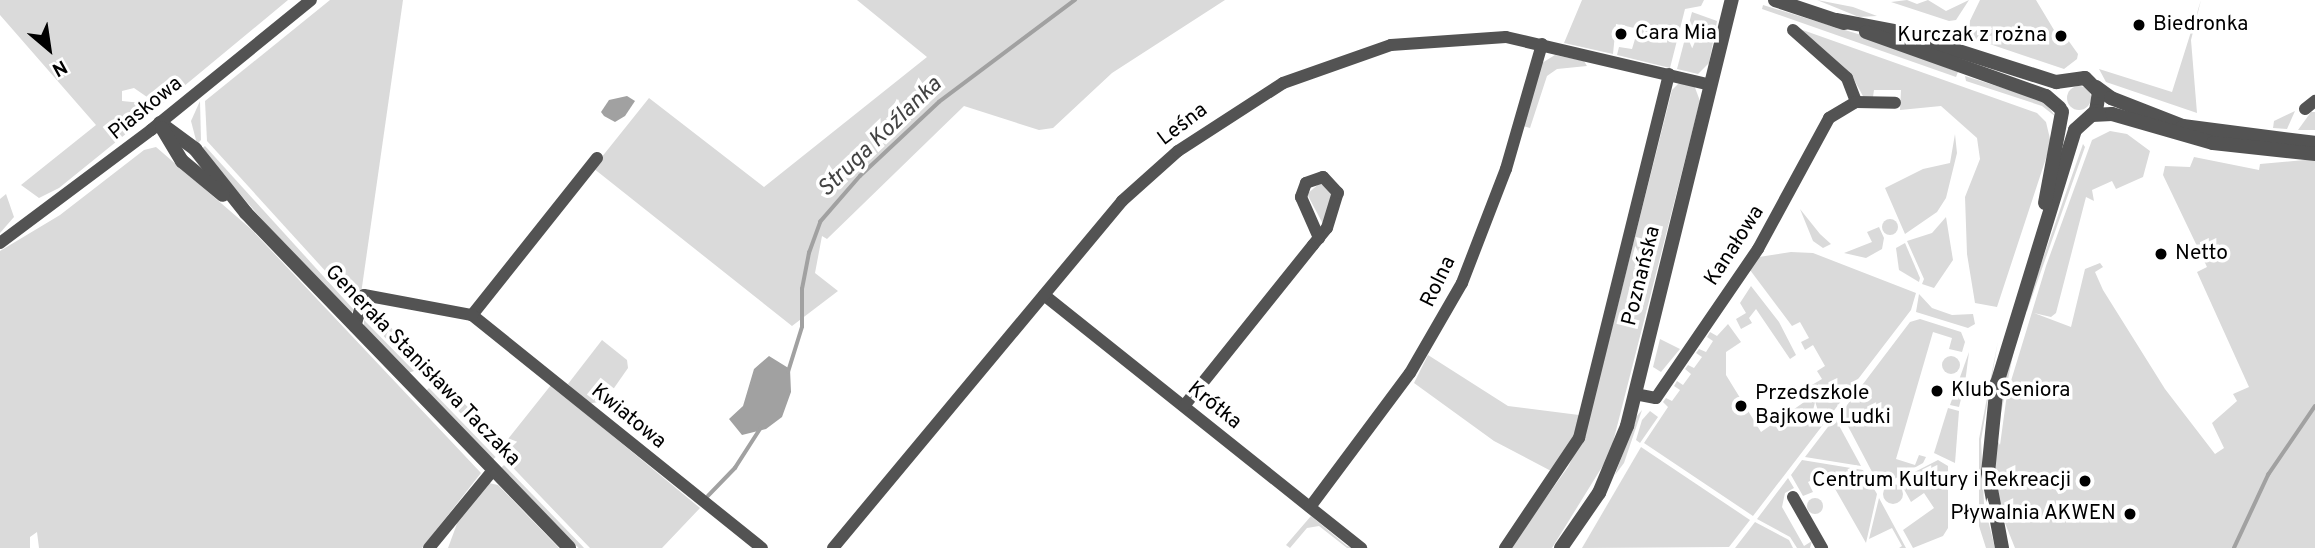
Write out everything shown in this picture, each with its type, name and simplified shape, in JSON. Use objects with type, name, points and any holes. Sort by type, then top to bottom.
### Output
[{"type":"street","name":"Piaskowa","points":[[0,243],[160,123],[312,0]]},
{"type":"street","name":"Poznańska","points":[[1561,548],[1611,470],[1635,394],[1731,0]]},
{"type":"street","points":[[1775,0],[1836,20],[1933,60],[2046,96],[2071,118],[2112,114],[2213,143],[2315,154]]},
{"type":"street","points":[[1836,20],[1899,32],[2056,82],[2085,78],[2111,98],[2183,126],[2315,144]]},
{"type":"street","points":[[1793,30],[1847,78],[1856,102],[1895,103]]},
{"type":"street","name":"Leśna","points":[[833,548],[1143,180],[1210,127],[1283,83],[1391,45],[1466,37],[1542,44],[1710,85]]},
{"type":"street","name":"Rolna","points":[[1310,507],[1410,373],[1462,283],[1506,169],[1542,44]]},
{"type":"street","points":[[1505,548],[1578,438],[1669,74]]},
{"type":"street","points":[[2039,240],[2061,110],[2059,92],[2068,80]]},
{"type":"street","points":[[2002,548],[1990,493],[1988,435],[2007,340],[2075,130],[2089,117],[2099,102],[2096,87]]},
{"type":"street","name":"Kanałowa","points":[[1635,394],[1656,398],[1758,249],[1829,118],[1856,102]]},
{"type":"street","name":"Generała Stanisława Taczaka","points":[[160,123],[195,149],[246,213],[569,548]]},
{"type":"street","points":[[472,315],[597,159]]},
{"type":"street","points":[[1184,406],[1319,238]]},
{"type":"street","name":"Kwiatowa","points":[[355,327],[363,295],[472,315],[762,548]]},
{"type":"street","name":"Krótka","points":[[1044,295],[1361,548]]},
{"type":"street","points":[[429,548],[493,470]]},
{"type":"street","points":[[1793,497],[1822,548]]},
{"type":"shaded area","points":[[0,0],[288,0],[160,106],[134,88],[122,91],[122,101],[142,103],[148,116],[59,188],[39,198],[21,185],[96,125],[0,15]]},
{"type":"shaded area","points":[[330,0],[403,0],[359,308],[207,141],[205,101]]},
{"type":"shaded area","points":[[857,0],[1225,0],[1112,73],[1053,128],[1039,130],[964,106],[827,239],[822,236],[815,273],[838,291],[792,326],[593,168],[649,98],[764,187],[927,57]]},
{"type":"shaded area","points":[[1582,0],[1704,0],[1701,6],[1685,9],[1670,68],[1617,55],[1619,47],[1632,49],[1638,29],[1630,27],[1616,24],[1613,54],[1564,43]]},
{"type":"shaded area","points":[[1817,0],[1853,7],[1877,16],[1859,17]]},
{"type":"shaded area","points":[[1907,0],[1917,4],[1928,0],[1946,11],[1969,0],[1956,20],[1949,21],[1891,2]]},
{"type":"shaded area","points":[[1980,0],[2036,0],[2054,30],[2063,33],[2078,54],[2077,59],[2064,69],[1963,35]]},
{"type":"shaded area","points":[[2201,0],[2191,40],[2197,113],[2106,82],[2099,69],[2172,92]]},
{"type":"shaded area","points":[[1763,5],[1871,38],[1958,72],[1956,77],[1762,9]]},
{"type":"shaded area","points":[[1692,12],[1717,21],[1709,63],[1698,74],[1677,69]]},
{"type":"shaded area","points":[[1797,28],[2037,113],[2046,122],[2051,143],[1997,307],[1975,303],[1967,254],[1965,197],[1980,159],[1977,138],[1941,106],[1900,110],[1901,90],[1874,90],[1873,97],[1864,98],[1851,74]]},
{"type":"shaded area","points":[[1555,55],[1584,61],[1587,66],[1557,69],[1547,76],[1530,128],[1523,126],[1542,63]]},
{"type":"shaded area","points":[[1965,76],[2044,101],[2056,117],[2042,106],[1966,81]]},
{"type":"shaded area","points":[[1680,82],[1694,85],[1700,101],[1610,454],[1552,548],[1510,548],[1568,467],[1586,431],[1672,90]]},
{"type":"shaded area","points":[[2079,86],[2090,93],[2091,98],[2084,109],[2079,110],[2068,103],[2067,98],[2074,87]]},
{"type":"shaded area","points":[[627,96],[635,101],[625,116],[615,122],[601,112],[609,100]]},
{"type":"shaded area","points":[[200,101],[201,140],[197,144],[191,121]]},
{"type":"shaded area","points":[[2295,111],[2287,129],[2273,128],[2274,121]]},
{"type":"shaded area","points":[[2311,112],[2315,112],[2315,130],[2298,130]]},
{"type":"shaded area","points":[[2110,131],[2127,134],[2150,151],[2143,177],[2116,189],[2112,181],[2092,190],[2094,201],[2086,197],[2056,313],[2051,317],[2034,313],[2071,327],[2085,269],[2100,263],[2103,267],[2095,272],[2103,290],[2165,389],[2215,454],[2224,448],[2212,423],[2237,401],[2233,394],[2249,387],[2197,272],[2207,267],[2163,175],[2165,166],[2190,167],[2194,157],[2259,170],[2260,164],[2315,159],[2315,548],[2015,548],[2001,513],[1993,452],[2003,388],[2015,345],[1996,438],[2000,445],[2007,394],[2046,266],[2092,140]]},
{"type":"shaded area","points":[[1955,134],[1957,153],[1946,198],[1937,212],[1905,234],[1885,188],[1923,169],[1950,163]]},
{"type":"shaded area","points":[[2083,144],[2085,147],[2027,311],[2027,304]]},
{"type":"shaded area","points":[[205,146],[354,310],[351,313],[265,223],[201,149]]},
{"type":"shaded area","points":[[156,147],[251,229],[481,473],[422,548],[39,548],[37,532],[30,537],[30,548],[0,548],[0,251],[60,215],[144,150]]},
{"type":"shaded area","points":[[1320,183],[1334,193],[1323,224],[1307,194]]},
{"type":"shaded area","points":[[6,194],[14,217],[0,233],[0,199]]},
{"type":"shaded area","points":[[1800,209],[1831,244],[1823,248],[1813,241]]},
{"type":"shaded area","points":[[1946,217],[1953,260],[1934,288],[1922,284],[1924,279],[1907,241],[1932,233]]},
{"type":"shaded area","points":[[1887,219],[1893,219],[1898,227],[1896,233],[1887,235],[1882,230],[1882,224]]},
{"type":"shaded area","points":[[1879,227],[1884,238],[1882,249],[1866,258],[1844,253],[1872,242],[1867,232]]},
{"type":"shaded area","points":[[1905,243],[1920,278],[1919,282],[1899,270],[1896,248]]},
{"type":"shaded area","points":[[1791,252],[1813,253],[1916,293],[1911,310],[1753,516],[1644,443],[1668,407],[1663,402],[1666,398],[1672,401],[1680,390],[1674,386],[1677,381],[1683,385],[1691,374],[1685,369],[1688,365],[1694,368],[1702,357],[1696,353],[1699,349],[1706,352],[1713,341],[1707,337],[1710,332],[1717,336],[1728,324],[1741,342],[1726,352],[1726,375],[1761,432],[1810,398],[1805,389],[1822,379],[1817,371],[1825,366],[1813,345],[1805,350],[1801,342],[1809,338],[1800,322],[1792,326],[1750,270],[1759,257]]},
{"type":"shaded area","points":[[1751,286],[1779,322],[1796,355],[1790,359],[1756,309],[1749,318],[1752,323],[1741,329],[1736,319],[1746,313],[1740,303]]},
{"type":"shaded area","points":[[1919,294],[1932,308],[1952,315],[1973,314],[1975,324],[1968,328],[1916,312]]},
{"type":"shaded area","points":[[369,305],[424,362],[416,369],[361,313]]},
{"type":"shaded area","points":[[1920,319],[1961,332],[1965,342],[1962,352],[1949,349],[1952,338],[1933,332],[1896,459],[1915,465],[1919,455],[1926,457],[1923,463],[1880,487],[1841,413],[1910,322]]},
{"type":"shaded area","points":[[364,320],[414,371],[408,373],[364,327]]},
{"type":"shaded area","points":[[1660,339],[1680,349],[1661,372],[1653,367]]},
{"type":"shaded area","points":[[602,340],[627,360],[628,368],[605,401],[586,404],[568,384]]},
{"type":"shaded area","points":[[1998,341],[1981,440],[1984,504],[1995,548],[1986,548],[1979,526],[1979,439]]},
{"type":"shaded area","points":[[1969,352],[1959,407],[1950,405]]},
{"type":"shaded area","points":[[1428,355],[1508,406],[1579,415],[1576,432],[1553,472],[1494,441],[1414,383]]},
{"type":"shaded area","points":[[769,356],[790,369],[791,392],[782,417],[766,429],[742,435],[729,419],[743,406],[754,369]]},
{"type":"shaded area","points":[[1947,356],[1955,356],[1960,365],[1958,372],[1947,374],[1942,369],[1942,361]]},
{"type":"shaded area","points":[[430,367],[504,444],[551,385],[700,508],[662,548],[590,548],[423,374]]},
{"type":"shaded area","points":[[429,388],[496,457],[493,460],[426,391]]},
{"type":"shaded area","points":[[1948,408],[1959,411],[1955,463],[1934,453]]},
{"type":"shaded area","points":[[1642,410],[1624,463],[1615,475],[1636,417]]},
{"type":"shaded area","points":[[1650,411],[1658,417],[1640,443],[1636,440],[1642,420]]},
{"type":"shaded area","points":[[1834,419],[1836,420],[1861,466],[1805,457]]},
{"type":"shaded area","points":[[1641,447],[1750,520],[1729,547],[1582,548]]},
{"type":"shaded area","points":[[1802,460],[1863,470],[1877,494],[1866,543],[1826,473],[1808,482],[1813,492],[1803,496],[1791,475]]},
{"type":"shaded area","points":[[1938,460],[1948,466],[1948,528],[1943,536],[1913,548],[1903,530],[1934,508],[1924,493],[1911,502],[1899,480]]},
{"type":"shaded area","points":[[504,465],[584,548],[579,548],[501,468]]},
{"type":"shaded area","points":[[1788,478],[1794,488],[1785,493],[1782,507],[1804,546],[1812,541],[1810,548],[1797,548],[1790,537],[1757,519]]},
{"type":"shaded area","points":[[489,483],[498,485],[559,548],[448,548],[458,521]]},
{"type":"shaded area","points":[[1889,484],[1897,484],[1903,494],[1897,504],[1889,504],[1883,498],[1883,490]]},
{"type":"shaded area","points":[[1815,498],[1821,500],[1821,512],[1815,514],[1809,512],[1807,506],[1809,500]]},
{"type":"shaded area","points":[[1879,498],[1906,548],[1899,548],[1902,546],[1892,528],[1869,539]]},
{"type":"shaded area","points":[[1311,516],[1347,546],[1356,548],[1347,548],[1319,526],[1307,528],[1290,548],[1286,545]]},
{"type":"shaded area","points":[[1755,522],[1789,540],[1793,548],[1735,548]]},
{"type":"waterway","name":"Struga Koźlanka","points":[[788,372],[802,327],[802,289],[809,253],[820,222],[860,176],[939,102],[1075,0]]},
{"type":"waterway","points":[[2234,548],[2268,475],[2315,406]]},
{"type":"waterway","name":"Struga Koźlanka","points":[[708,496],[735,468],[760,429]]},
{"type":"place","name":"Biedronka","points":[[2139,25]]},
{"type":"place","name":"Cara Mia","points":[[1621,34]]},
{"type":"place","name":"Kurczak z rożna","points":[[2061,36]]},
{"type":"place","name":"Netto","points":[[2161,254]]},
{"type":"place","name":"Klub Seniora","points":[[1937,391]]},
{"type":"place","name":"Przedszkole Bajkowe Ludki","points":[[1741,406]]},
{"type":"place","name":"Centrum Kultury i Rekreacji","points":[[2085,481]]},
{"type":"place","name":"Pływalnia AKWEN","points":[[2130,514]]}]
